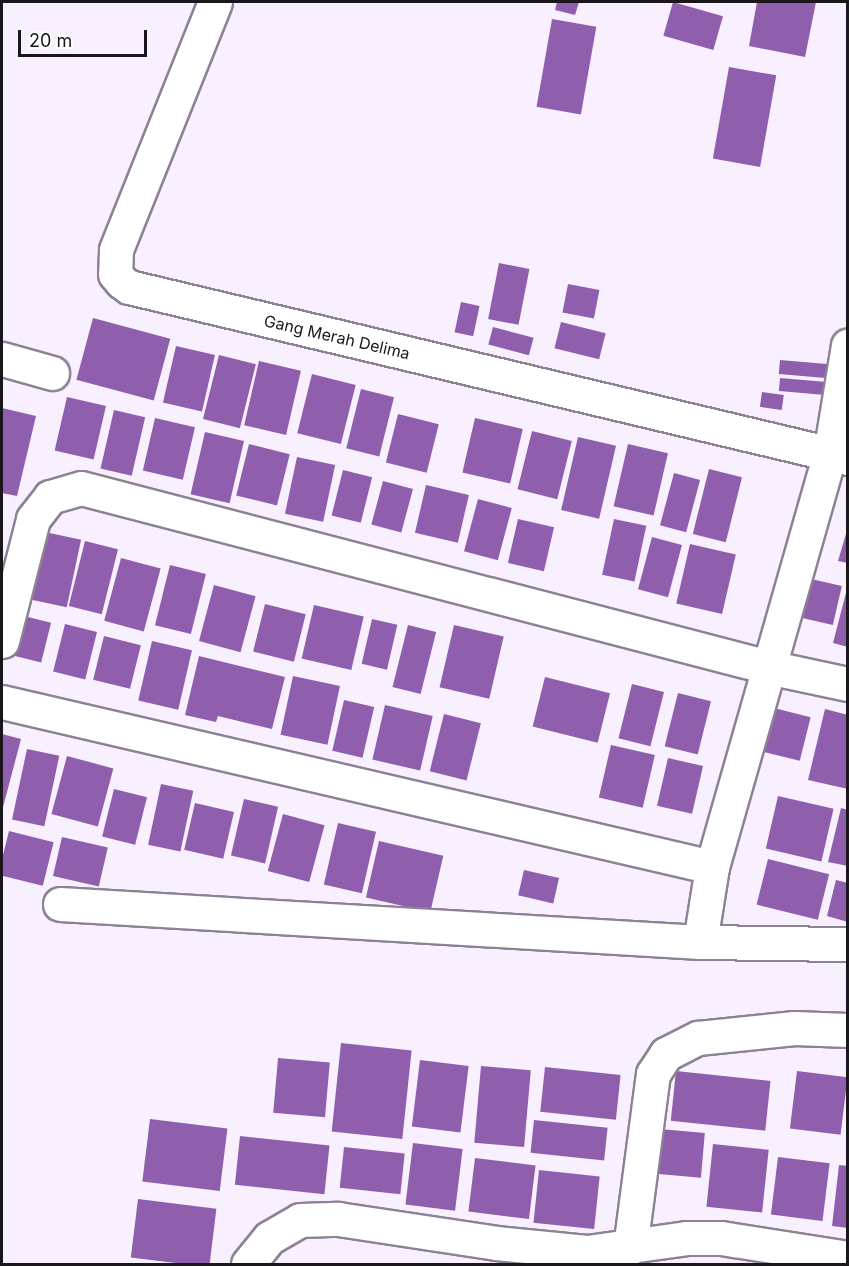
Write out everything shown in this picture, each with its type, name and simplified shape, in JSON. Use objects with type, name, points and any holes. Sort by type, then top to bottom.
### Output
[{"type":"street","name":"Gang Merah Delima","points":[[215,2],[116,250],[115,274],[122,282],[129,287],[839,456]]},
{"type":"street","points":[[700,942],[712,867],[768,667],[839,456],[848,345]]},
{"type":"street","points":[[2,359],[52,373]]},
{"type":"street","points":[[2,641],[33,519],[50,497],[81,488],[768,667],[848,684]]},
{"type":"street","points":[[2,702],[712,867]]},
{"type":"street","points":[[60,904],[700,942],[848,944]]},
{"type":"street","points":[[644,1253],[653,1074],[666,1054],[698,1038],[794,1028],[848,1030]]},
{"type":"street","points":[[248,1264],[269,1238],[300,1220],[338,1219],[495,1254],[592,1258],[644,1253],[686,1238],[720,1238],[848,1258]]},
{"type":"building","points":[[557,2],[579,2],[575,15],[555,10]]},
{"type":"building","points":[[673,2],[723,16],[713,50],[663,36]]},
{"type":"building","points":[[757,2],[816,2],[805,57],[749,46]]},
{"type":"building","points":[[552,19],[596,27],[581,114],[537,107]]},
{"type":"building","points":[[729,67],[776,75],[760,167],[713,159]]},
{"type":"building","points":[[499,263],[529,269],[519,325],[488,319]]},
{"type":"building","points":[[568,284],[599,290],[594,319],[562,312]]},
{"type":"building","points":[[461,302],[480,306],[473,336],[455,332]]},
{"type":"building","points":[[93,318],[170,339],[154,401],[76,380]]},
{"type":"building","points":[[561,322],[606,333],[599,359],[554,348]]},
{"type":"building","points":[[493,327],[534,338],[529,355],[488,344]]},
{"type":"building","points":[[176,346],[215,355],[202,412],[163,403]]},
{"type":"building","points":[[219,355],[256,364],[240,428],[203,419]]},
{"type":"building","points":[[780,360],[827,364],[826,378],[779,374]]},
{"type":"building","points":[[259,361],[301,371],[286,435],[244,425]]},
{"type":"building","points":[[312,374],[356,385],[341,444],[297,433]]},
{"type":"building","points":[[780,378],[824,382],[823,395],[779,391]]},
{"type":"building","points":[[361,389],[394,397],[379,456],[346,448]]},
{"type":"building","points":[[762,392],[784,395],[782,410],[760,407]]},
{"type":"building","points":[[67,397],[106,406],[94,460],[55,451]]},
{"type":"building","points":[[2,408],[36,416],[17,496],[2,493]]},
{"type":"building","points":[[114,410],[145,417],[132,476],[101,468]]},
{"type":"building","points":[[398,414],[439,424],[427,473],[386,463]]},
{"type":"building","points":[[155,418],[195,427],[183,480],[143,471]]},
{"type":"building","points":[[475,418],[523,429],[510,484],[462,473]]},
{"type":"building","points":[[532,431],[572,441],[557,499],[517,489]]},
{"type":"building","points":[[205,432],[244,441],[230,503],[191,494]]},
{"type":"building","points":[[578,437],[616,446],[599,519],[561,510]]},
{"type":"building","points":[[249,444],[290,454],[277,506],[236,495]]},
{"type":"building","points":[[628,444],[668,453],[654,516],[614,506]]},
{"type":"building","points":[[297,457],[335,465],[323,522],[285,514]]},
{"type":"building","points":[[709,469],[742,477],[726,542],[693,534]]},
{"type":"building","points":[[343,470],[372,477],[361,523],[332,516]]},
{"type":"building","points":[[674,473],[700,480],[686,532],[660,525]]},
{"type":"building","points":[[383,481],[413,489],[401,532],[371,524]]},
{"type":"building","points":[[426,485],[469,495],[458,543],[415,533]]},
{"type":"building","points":[[478,499],[512,508],[498,560],[464,551]]},
{"type":"building","points":[[518,519],[554,527],[544,571],[508,563]]},
{"type":"building","points":[[614,519],[646,526],[634,582],[602,575]]},
{"type":"building","points":[[848,527],[848,563],[838,561]]},
{"type":"building","points":[[40,531],[81,540],[67,607],[26,598]]},
{"type":"building","points":[[652,537],[682,545],[668,597],[638,589]]},
{"type":"building","points":[[85,541],[118,549],[102,614],[69,606]]},
{"type":"building","points":[[690,544],[736,555],[722,614],[676,603]]},
{"type":"building","points":[[121,558],[161,569],[144,631],[104,621]]},
{"type":"building","points":[[170,565],[206,574],[191,634],[155,625]]},
{"type":"building","points":[[798,576],[842,586],[833,625],[789,615]]},
{"type":"building","points":[[214,585],[256,596],[241,652],[199,641]]},
{"type":"building","points":[[848,589],[848,647],[833,643]]},
{"type":"building","points":[[265,604],[306,614],[294,662],[253,652]]},
{"type":"building","points":[[314,605],[364,616],[351,670],[302,659]]},
{"type":"building","points":[[20,615],[51,623],[41,663],[10,655]]},
{"type":"building","points":[[372,619],[397,625],[387,670],[362,664]]},
{"type":"building","points":[[65,624],[97,632],[85,680],[53,672]]},
{"type":"building","points":[[408,625],[436,632],[421,694],[393,687]]},
{"type":"building","points":[[454,625],[504,636],[489,699],[440,687]]},
{"type":"building","points":[[104,636],[141,645],[130,689],[93,680]]},
{"type":"building","points":[[152,641],[192,650],[178,710],[138,700]]},
{"type":"building","points":[[199,656],[285,677],[272,729],[218,716],[216,722],[185,715]]},
{"type":"building","points":[[293,676],[340,686],[327,745],[281,735]]},
{"type":"building","points":[[545,677],[610,693],[598,743],[533,726]]},
{"type":"building","points":[[632,684],[664,692],[650,746],[618,738]]},
{"type":"building","points":[[678,693],[711,701],[698,755],[665,746]]},
{"type":"building","points":[[344,700],[374,707],[363,758],[332,751]]},
{"type":"building","points":[[385,705],[433,716],[420,771],[372,760]]},
{"type":"building","points":[[766,706],[811,717],[800,761],[755,750]]},
{"type":"building","points":[[825,709],[848,715],[848,789],[808,780]]},
{"type":"building","points":[[444,714],[481,723],[467,780],[430,771]]},
{"type":"building","points":[[2,734],[21,739],[2,811]]},
{"type":"building","points":[[611,745],[655,755],[643,808],[599,798]]},
{"type":"building","points":[[27,749],[59,756],[44,826],[12,819]]},
{"type":"building","points":[[67,756],[113,768],[98,826],[51,814]]},
{"type":"building","points":[[668,758],[703,766],[692,814],[657,806]]},
{"type":"building","points":[[161,784],[193,791],[180,852],[148,845]]},
{"type":"building","points":[[114,789],[147,797],[135,845],[102,837]]},
{"type":"building","points":[[778,796],[834,809],[821,861],[766,849]]},
{"type":"building","points":[[244,799],[278,807],[265,863],[231,856]]},
{"type":"building","points":[[195,803],[234,812],[223,859],[184,850]]},
{"type":"building","points":[[841,808],[848,810],[848,866],[828,862]]},
{"type":"building","points":[[283,814],[325,825],[309,882],[268,871]]},
{"type":"building","points":[[338,823],[376,832],[362,893],[324,884]]},
{"type":"building","points":[[9,831],[54,842],[43,886],[2,876],[2,859]]},
{"type":"building","points":[[62,837],[108,848],[99,887],[53,876]]},
{"type":"building","points":[[379,841],[443,856],[430,912],[366,898]]},
{"type":"building","points":[[768,859],[829,874],[818,920],[757,905]]},
{"type":"building","points":[[524,870],[559,878],[553,903],[518,895]]},
{"type":"building","points":[[836,880],[848,883],[848,922],[827,916]]},
{"type":"building","points":[[341,1043],[412,1050],[402,1139],[332,1132]]},
{"type":"building","points":[[278,1058],[330,1063],[325,1117],[273,1113]]},
{"type":"building","points":[[420,1060],[469,1066],[460,1132],[412,1127]]},
{"type":"building","points":[[481,1066],[531,1070],[524,1147],[474,1143]]},
{"type":"building","points":[[545,1067],[621,1075],[616,1120],[540,1112]]},
{"type":"building","points":[[676,1071],[770,1081],[765,1131],[671,1121]]},
{"type":"building","points":[[797,1071],[848,1077],[841,1135],[790,1129]]},
{"type":"building","points":[[150,1119],[227,1129],[220,1191],[142,1182]]},
{"type":"building","points":[[534,1120],[608,1128],[604,1161],[531,1153]]},
{"type":"building","points":[[660,1129],[705,1133],[701,1178],[656,1174]]},
{"type":"building","points":[[240,1136],[330,1145],[324,1194],[235,1185]]},
{"type":"building","points":[[413,1143],[463,1149],[455,1211],[405,1205]]},
{"type":"building","points":[[713,1144],[769,1150],[762,1213],[706,1207]]},
{"type":"building","points":[[344,1147],[405,1153],[400,1194],[340,1188]]},
{"type":"building","points":[[778,1157],[830,1163],[823,1221],[771,1215]]},
{"type":"building","points":[[475,1158],[536,1165],[529,1219],[468,1212]]},
{"type":"building","points":[[839,1165],[848,1166],[848,1228],[832,1226]]},
{"type":"building","points":[[539,1170],[600,1176],[594,1229],[533,1223]]},
{"type":"building","points":[[138,1199],[216,1209],[210,1264],[183,1264],[131,1258]]}]
